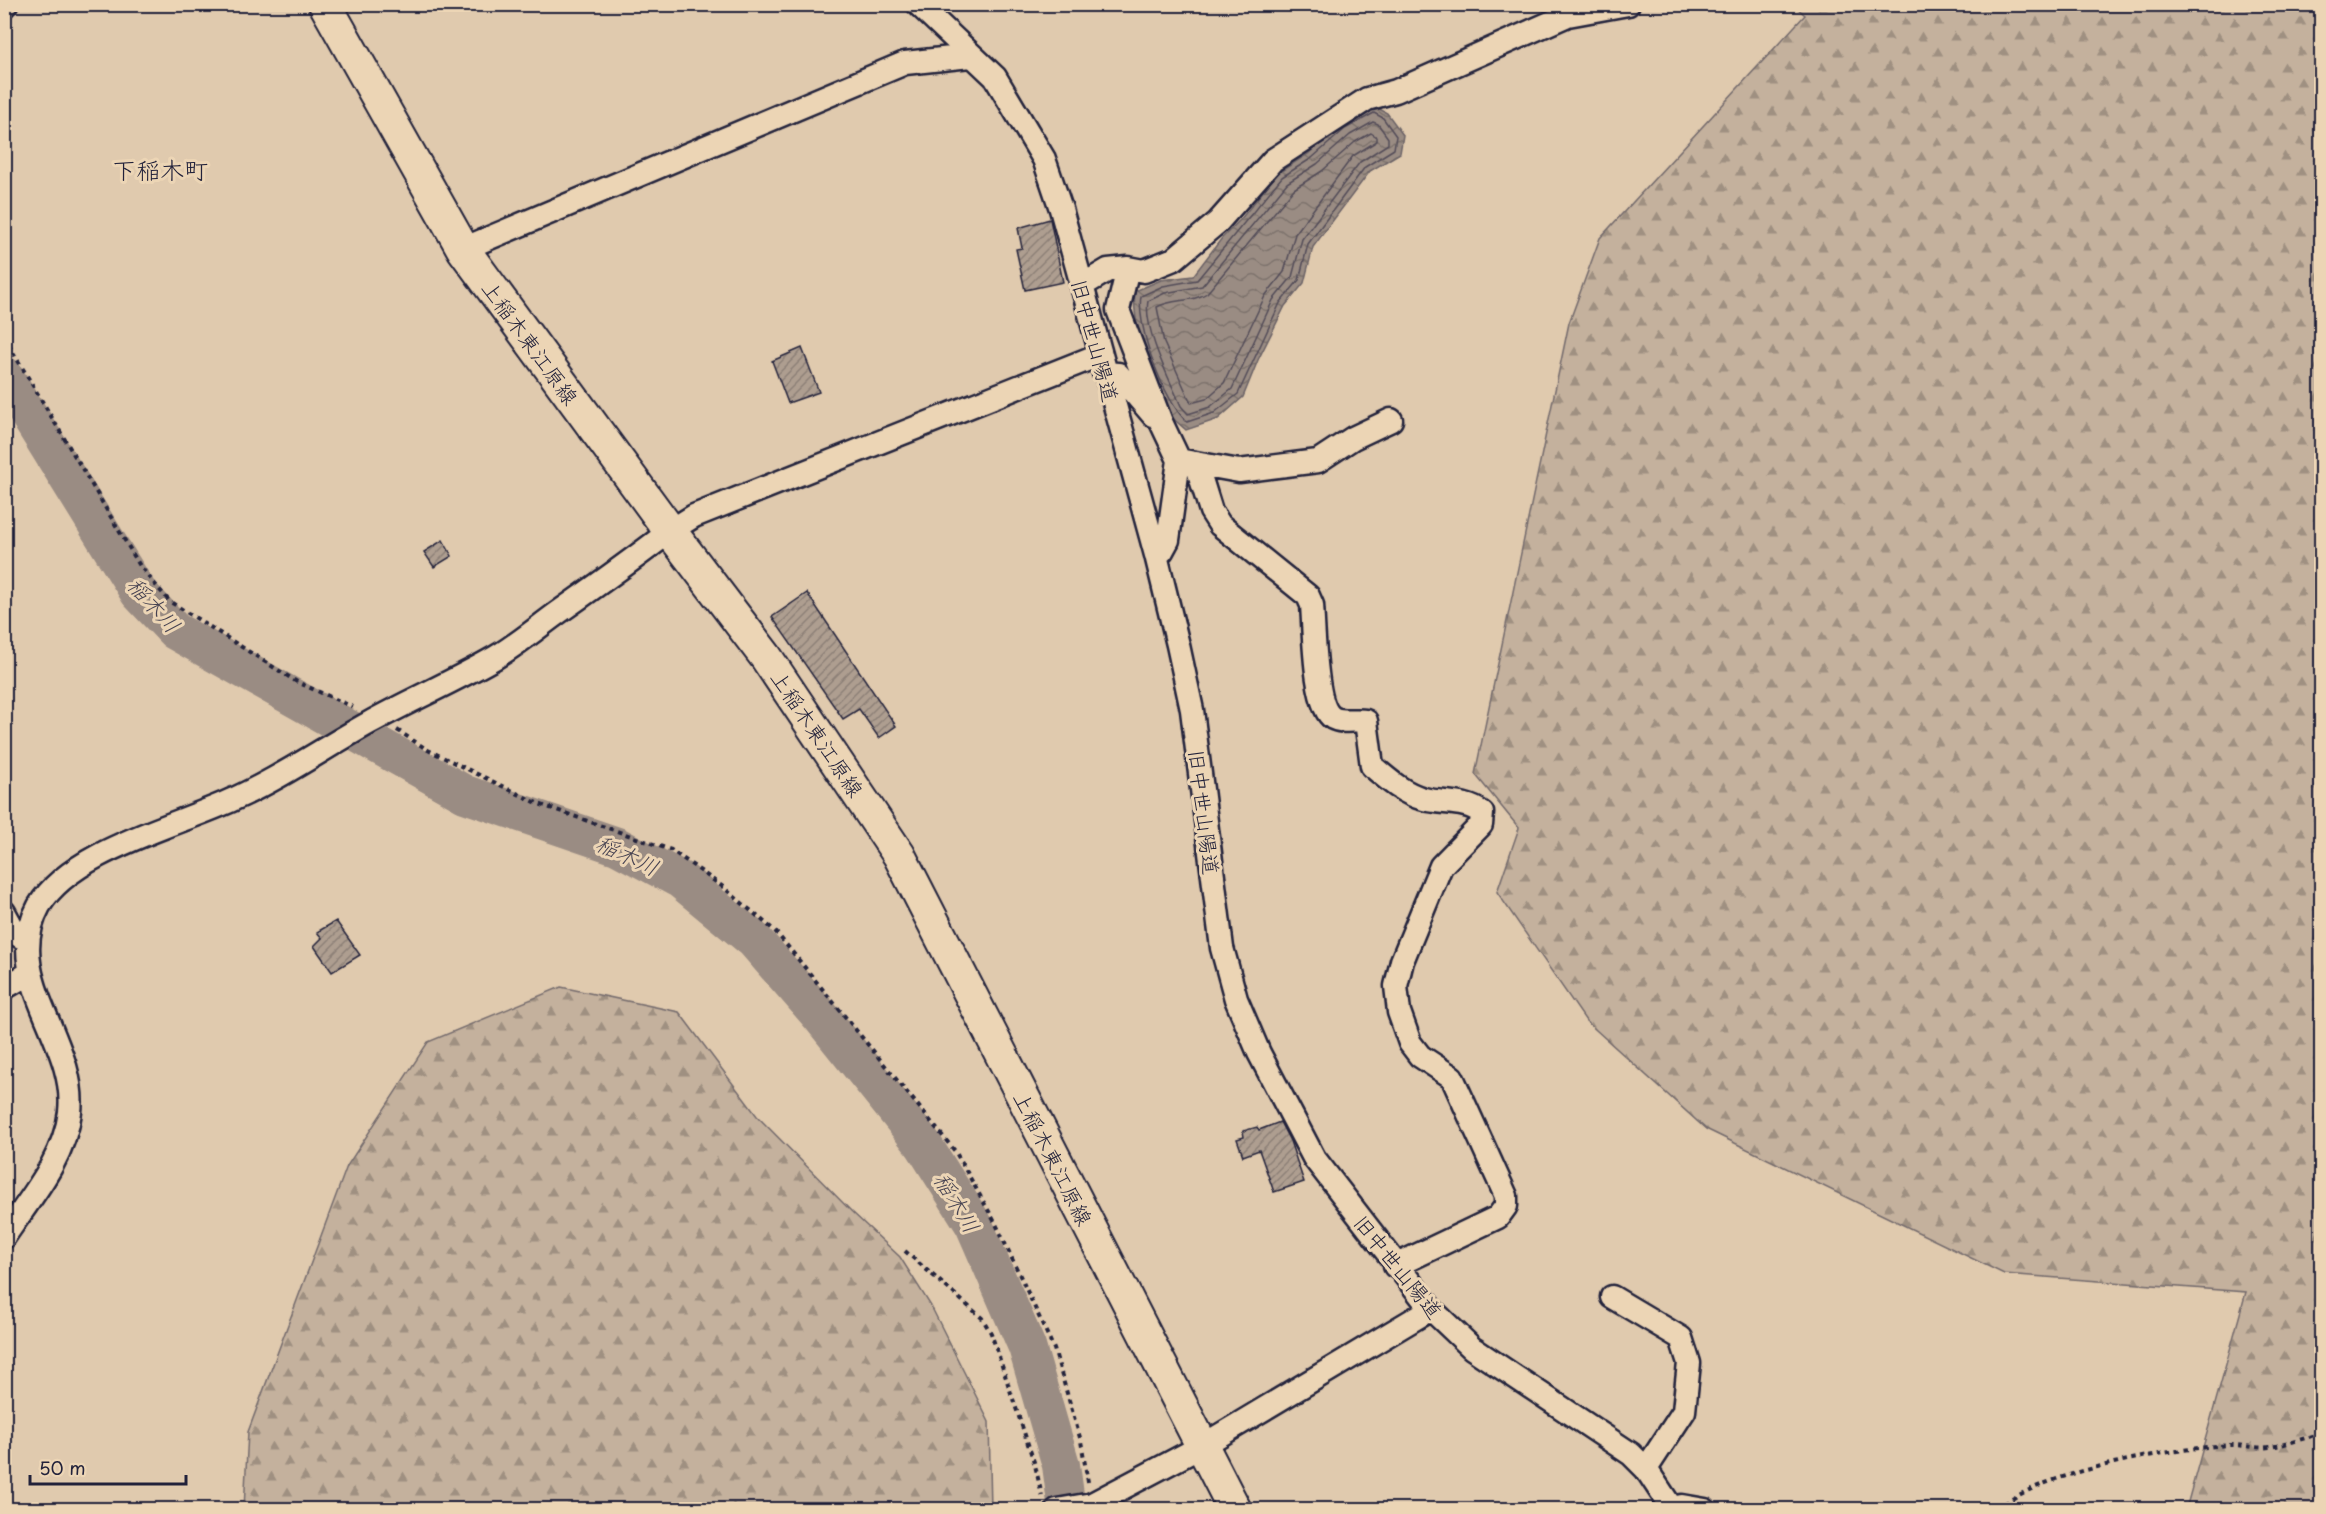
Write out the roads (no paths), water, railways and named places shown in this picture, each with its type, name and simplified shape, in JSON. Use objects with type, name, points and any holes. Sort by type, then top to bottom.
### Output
[{"type":"main road","name":"上稲木東江原線","points":[[325,4],[463,249],[670,531],[766,657],[899,855],[1235,1509]]},
{"type":"street","name":"旧中世山陽道","points":[[918,4],[970,56],[995,77],[1044,159],[1083,285],[1102,364],[1156,555],[1192,710],[1222,948],[1236,999],[1259,1053],[1314,1158],[1395,1266],[1431,1309],[1472,1348],[1631,1454],[1646,1470],[1673,1509]]},
{"type":"street","points":[[1083,285],[1108,270],[1128,268],[1144,271],[1174,259],[1218,222],[1273,160],[1367,99],[1396,92],[1568,15],[1628,4]]},
{"type":"street","points":[[463,249],[905,63],[970,56]]},
{"type":"street","points":[[1128,268],[1118,310],[1161,423]]},
{"type":"street","points":[[4,1238],[60,1153],[70,1110],[70,1089],[64,1064],[28,974],[28,941],[39,906],[60,879],[86,862],[236,799],[375,720],[497,657],[694,516],[1102,364],[1118,374],[1161,423],[1187,462],[1220,525],[1308,596],[1312,605],[1319,681],[1328,713],[1335,719],[1366,721],[1372,766],[1394,785],[1421,798],[1474,806],[1482,813],[1481,825],[1442,867],[1402,962],[1396,986],[1399,1012],[1410,1043],[1420,1056],[1452,1077],[1506,1196],[1506,1206],[1498,1217],[1395,1266]]},
{"type":"street","points":[[1187,462],[1239,471],[1318,461],[1353,438],[1391,420]]},
{"type":"street","points":[[1156,555],[1162,551],[1168,540],[1187,462]]},
{"type":"street","points":[[4,912],[16,934],[28,941]]},
{"type":"street","points":[[4,988],[28,974]]},
{"type":"street","points":[[1612,1297],[1681,1338],[1689,1363],[1684,1411],[1646,1470]]},
{"type":"street","points":[[1050,1504],[1089,1504],[1202,1446],[1431,1309]]},
{"type":"street","points":[[1673,1509],[1682,1506],[1705,1509]]},
{"type":"water","points":[[1374,106],[1387,113],[1403,135],[1400,153],[1370,171],[1313,247],[1304,283],[1285,306],[1258,360],[1243,397],[1218,419],[1186,430],[1169,413],[1150,371],[1136,319],[1135,291],[1161,280],[1193,276],[1222,238],[1240,220],[1278,173],[1308,154],[1342,124]]},
{"type":"waterway","name":"稲木川","points":[[4,375],[139,593],[175,631],[465,794],[617,846],[681,880],[754,940],[822,1018],[923,1144],[974,1225],[1027,1347],[1061,1465],[1067,1510]]},
{"type":"district","name":"下稲木町","points":[[160,169]]}]
